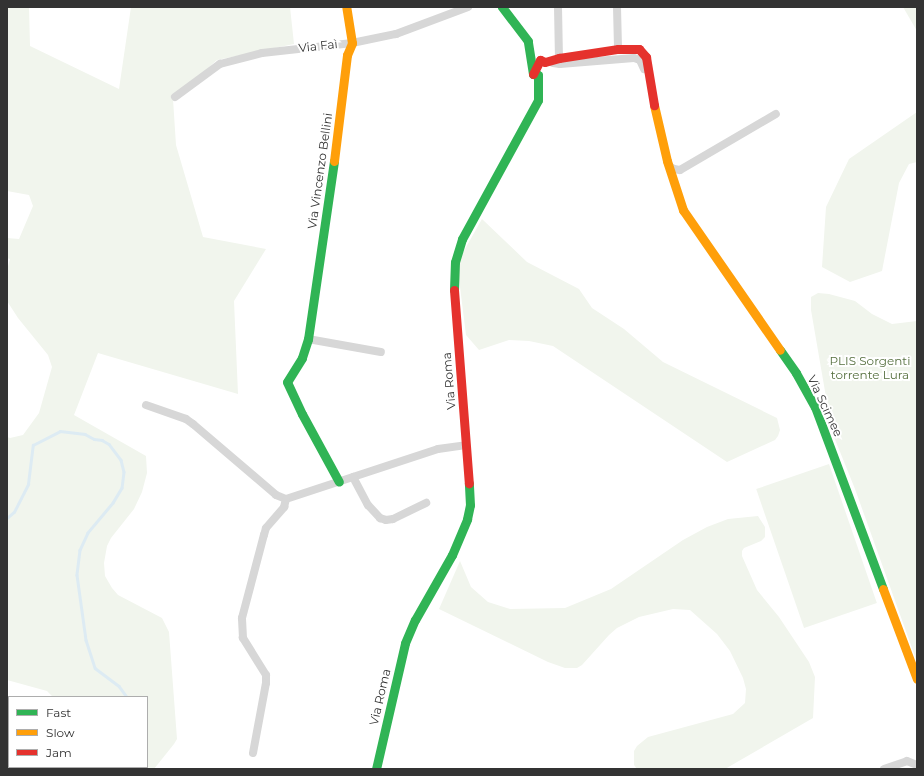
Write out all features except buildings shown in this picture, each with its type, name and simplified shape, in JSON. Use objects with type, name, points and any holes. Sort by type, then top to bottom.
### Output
[{"type":"street","name":"Via Vincenzo Bellini","points":[[339,482],[302,414],[287,382],[302,358],[308,339],[347,55],[352,43],[346,7]]},
{"type":"street","name":"Via Faì","points":[[176,96],[220,64],[262,53],[352,43],[396,34],[468,7]]},
{"type":"street","name":"Via Roma","points":[[376,769],[405,643],[452,555],[467,519],[470,493],[453,290],[455,262],[462,239],[538,100],[538,75],[533,74],[528,41],[502,7]]},
{"type":"street","points":[[558,7],[559,58]]},
{"type":"street","points":[[617,7],[618,48]]},
{"type":"street","points":[[533,74],[540,60],[545,62],[559,58],[618,48],[632,48],[638,55]]},
{"type":"street","points":[[533,74],[551,62],[560,64],[638,55]]},
{"type":"street","name":"Via Scimee","points":[[638,55],[648,64],[649,83],[669,166],[683,210],[796,372],[815,407],[917,679]]},
{"type":"street","points":[[669,166],[674,170],[680,170],[776,114]]},
{"type":"street","points":[[308,339],[381,352]]},
{"type":"street","points":[[146,405],[186,419],[276,495],[286,499],[438,448],[466,445]]},
{"type":"street","points":[[353,477],[368,505],[380,518],[386,520],[405,514],[426,503]]},
{"type":"street","points":[[253,753],[266,683],[266,675],[244,638],[242,618],[266,528],[284,507],[286,499]]},
{"type":"street","points":[[884,769],[907,761],[917,765]]},
{"type":"green space","points":[[7,7],[29,7],[30,46],[119,89],[131,7],[290,7],[294,44],[217,60],[173,99],[176,145],[203,237],[266,249],[234,301],[238,394],[98,353],[74,415],[146,456],[147,473],[142,492],[134,509],[111,538],[107,546],[104,563],[105,576],[118,595],[162,618],[169,632],[177,739],[154,769],[7,769],[8,752],[8,768],[148,768],[148,696],[52,696],[47,691],[7,680],[7,437],[10,438],[23,435],[39,413],[52,367],[48,355],[18,318],[7,301],[7,270],[10,259],[7,258],[7,238],[19,239],[33,206],[29,195],[7,191]]},
{"type":"green space","points":[[903,7],[917,7],[917,31]]},
{"type":"green space","points":[[917,112],[917,162],[909,164],[899,183],[882,271],[850,282],[822,267],[826,207],[849,159]]},
{"type":"green space","points":[[482,219],[527,262],[579,289],[592,308],[624,329],[663,362],[777,418],[780,430],[778,436],[775,440],[727,462],[553,346],[529,341],[509,340],[479,350],[466,335],[457,263]]},
{"type":"green space","name":"PLIS Sorgenti torrente Lura","points":[[818,293],[829,294],[855,301],[872,314],[892,324],[917,321],[917,662],[855,489],[832,432],[811,310],[811,297]]},
{"type":"green space","points":[[829,464],[877,603],[804,628],[756,489]]},
{"type":"green space","points":[[758,516],[765,527],[765,537],[761,541],[744,548],[742,551],[742,556],[757,590],[779,617],[809,662],[815,677],[813,718],[725,769],[637,769],[634,765],[634,751],[637,746],[648,737],[733,714],[745,703],[746,689],[743,678],[730,651],[717,634],[690,610],[673,609],[639,617],[617,628],[582,665],[577,668],[565,668],[548,662],[439,609],[460,561],[471,587],[488,602],[510,609],[565,608],[611,589],[683,540],[707,527],[728,519]]},
{"type":"waterway","points":[[7,518],[14,512],[28,484],[33,445],[60,431],[85,434],[94,439],[102,440],[109,444],[121,460],[124,472],[122,488],[113,503],[88,533],[80,550],[77,575],[86,640],[95,668],[119,686],[126,696]]},
{"type":"traffic: fast","points":[[454,290],[455,262],[462,239],[538,100],[538,75],[533,74],[528,41],[502,7]]},
{"type":"traffic: fast","points":[[334,161],[308,339],[302,358],[287,382],[302,414],[339,482]]},
{"type":"traffic: fast","points":[[780,350],[796,373],[815,407],[883,589]]},
{"type":"traffic: fast","points":[[376,769],[405,643],[415,620],[452,555],[467,519],[470,505],[469,483]]},
{"type":"traffic: slow","points":[[334,161],[347,55],[352,43],[346,7]]},
{"type":"traffic: slow","points":[[654,105],[667,161],[683,210],[780,350]]},
{"type":"traffic: slow","points":[[883,589],[917,679]]},
{"type":"traffic: jam","points":[[533,74],[540,60],[545,62],[559,58],[618,49],[639,49],[646,57],[654,105]]},
{"type":"traffic: jam","points":[[454,290],[469,483]]}]
